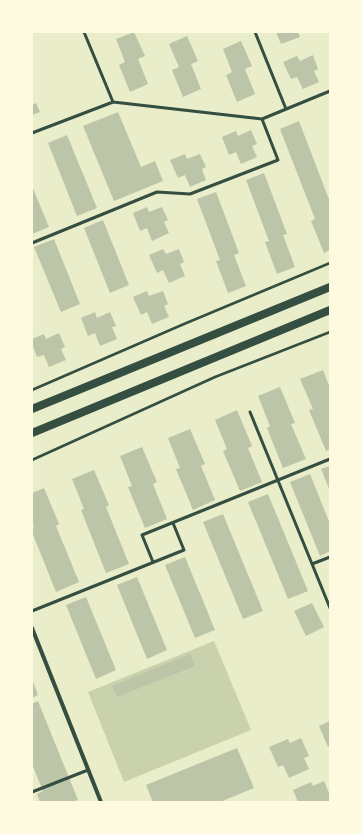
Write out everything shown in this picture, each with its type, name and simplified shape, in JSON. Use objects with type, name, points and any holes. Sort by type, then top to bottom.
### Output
[{"type":"main road","points":[[32,409],[330,287]]},
{"type":"main road","points":[[32,433],[330,310]]},
{"type":"street","points":[[32,628],[101,802]]},
{"type":"lane","points":[[84,32],[113,102]]},
{"type":"lane","points":[[255,32],[286,109]]},
{"type":"lane","points":[[32,133],[113,102],[262,119],[330,91]]},
{"type":"lane","points":[[32,243],[157,192],[190,194],[278,160],[262,119]]},
{"type":"lane","points":[[250,412],[330,608]]},
{"type":"lane","points":[[153,562],[142,535],[330,459]]},
{"type":"lane","points":[[32,611],[184,550],[173,523]]},
{"type":"lane","points":[[312,564],[330,557]]},
{"type":"lane","points":[[32,792],[88,770]]},
{"type":"path","points":[[32,390],[330,263]]},
{"type":"path","points":[[32,460],[215,378],[330,332]]},
{"type":"green space","points":[[214,641],[251,730],[124,782],[88,692]]},
{"type":"building","points":[[134,32],[145,56],[138,59],[148,84],[130,92],[119,65],[125,62],[116,39]]},
{"type":"building","points":[[276,32],[298,32],[300,37],[281,44]]},
{"type":"building","points":[[187,36],[198,61],[191,64],[201,89],[183,97],[172,70],[179,67],[169,44]]},
{"type":"building","points":[[241,41],[252,66],[245,69],[255,94],[237,102],[226,75],[232,72],[223,49]]},
{"type":"building","points":[[313,55],[318,69],[314,71],[319,82],[303,89],[297,77],[291,79],[283,62],[297,56],[300,61]]},
{"type":"building","points":[[36,103],[40,112],[32,115],[32,105]]},
{"type":"building","points":[[118,112],[141,167],[155,161],[163,181],[114,201],[83,126]]},
{"type":"building","points":[[299,121],[330,202],[330,250],[324,253],[311,221],[315,219],[280,129]]},
{"type":"building","points":[[251,130],[257,144],[252,146],[257,157],[241,164],[236,152],[229,155],[222,137],[236,131],[238,136]]},
{"type":"building","points":[[67,135],[97,208],[77,216],[48,143]]},
{"type":"building","points":[[185,154],[187,159],[200,154],[206,167],[202,169],[206,180],[190,187],[185,175],[178,178],[170,160]]},
{"type":"building","points":[[264,173],[287,234],[283,235],[295,267],[277,274],[265,242],[269,241],[246,180]]},
{"type":"building","points":[[32,186],[49,227],[32,234]]},
{"type":"building","points":[[216,192],[239,253],[234,255],[246,286],[228,293],[216,261],[220,260],[197,199]]},
{"type":"building","points":[[147,207],[149,212],[162,207],[168,220],[164,222],[169,233],[152,241],[147,228],[140,231],[133,213]]},
{"type":"building","points":[[103,220],[129,285],[110,293],[84,228]]},
{"type":"building","points":[[54,239],[80,304],[61,312],[34,247]]},
{"type":"building","points":[[163,249],[166,254],[179,249],[184,262],[180,264],[185,276],[169,283],[163,270],[157,273],[149,255]]},
{"type":"building","points":[[147,291],[149,296],[163,291],[168,304],[164,306],[169,317],[152,324],[147,312],[141,315],[133,297]]},
{"type":"building","points":[[95,312],[97,318],[110,312],[116,326],[112,327],[117,339],[100,346],[95,333],[88,336],[81,318]]},
{"type":"building","points":[[59,333],[65,347],[61,349],[66,360],[49,367],[44,355],[37,357],[32,344],[32,339],[44,334],[46,339]]},
{"type":"building","points":[[323,370],[330,388],[330,449],[326,451],[309,410],[313,409],[300,379]]},
{"type":"building","points":[[280,387],[295,423],[291,424],[306,459],[283,468],[267,428],[270,426],[258,396]]},
{"type":"building","points":[[237,410],[252,446],[248,448],[262,482],[240,491],[223,451],[227,449],[215,420]]},
{"type":"building","points":[[190,429],[205,464],[201,466],[215,500],[193,510],[176,469],[180,468],[168,438]]},
{"type":"building","points":[[142,447],[157,482],[153,484],[167,519],[145,528],[128,487],[132,486],[120,456]]},
{"type":"building","points":[[330,466],[330,491],[321,469]]},
{"type":"building","points":[[94,470],[109,505],[106,507],[129,564],[106,573],[81,510],[84,509],[72,479]]},
{"type":"building","points":[[310,474],[330,524],[330,551],[320,556],[290,482]]},
{"type":"building","points":[[44,488],[59,524],[56,526],[79,582],[56,592],[32,532],[32,528],[34,527],[32,522],[32,493]]},
{"type":"building","points":[[268,494],[308,591],[288,599],[248,502]]},
{"type":"building","points":[[223,514],[263,611],[243,619],[203,522]]},
{"type":"building","points":[[185,557],[215,630],[195,638],[165,565]]},
{"type":"building","points":[[137,577],[167,650],[147,659],[117,585]]},
{"type":"building","points":[[86,597],[116,670],[96,679],[66,605]]},
{"type":"building","points":[[312,603],[324,627],[306,636],[294,611]]},
{"type":"building","points":[[190,654],[195,666],[117,697],[112,686]]},
{"type":"building","points":[[32,679],[38,695],[32,698]]},
{"type":"building","points":[[38,701],[78,800],[72,802],[40,802],[37,794],[43,791],[32,764],[32,704]]},
{"type":"building","points":[[330,721],[330,746],[328,747],[319,726]]},
{"type":"building","points":[[301,738],[309,756],[304,758],[309,769],[289,778],[283,765],[278,767],[269,747],[288,739],[290,743]]},
{"type":"building","points":[[237,748],[254,788],[220,802],[153,802],[146,785]]},
{"type":"building","points":[[324,781],[330,795],[330,800],[328,802],[298,802],[293,790],[311,782],[313,786]]}]
